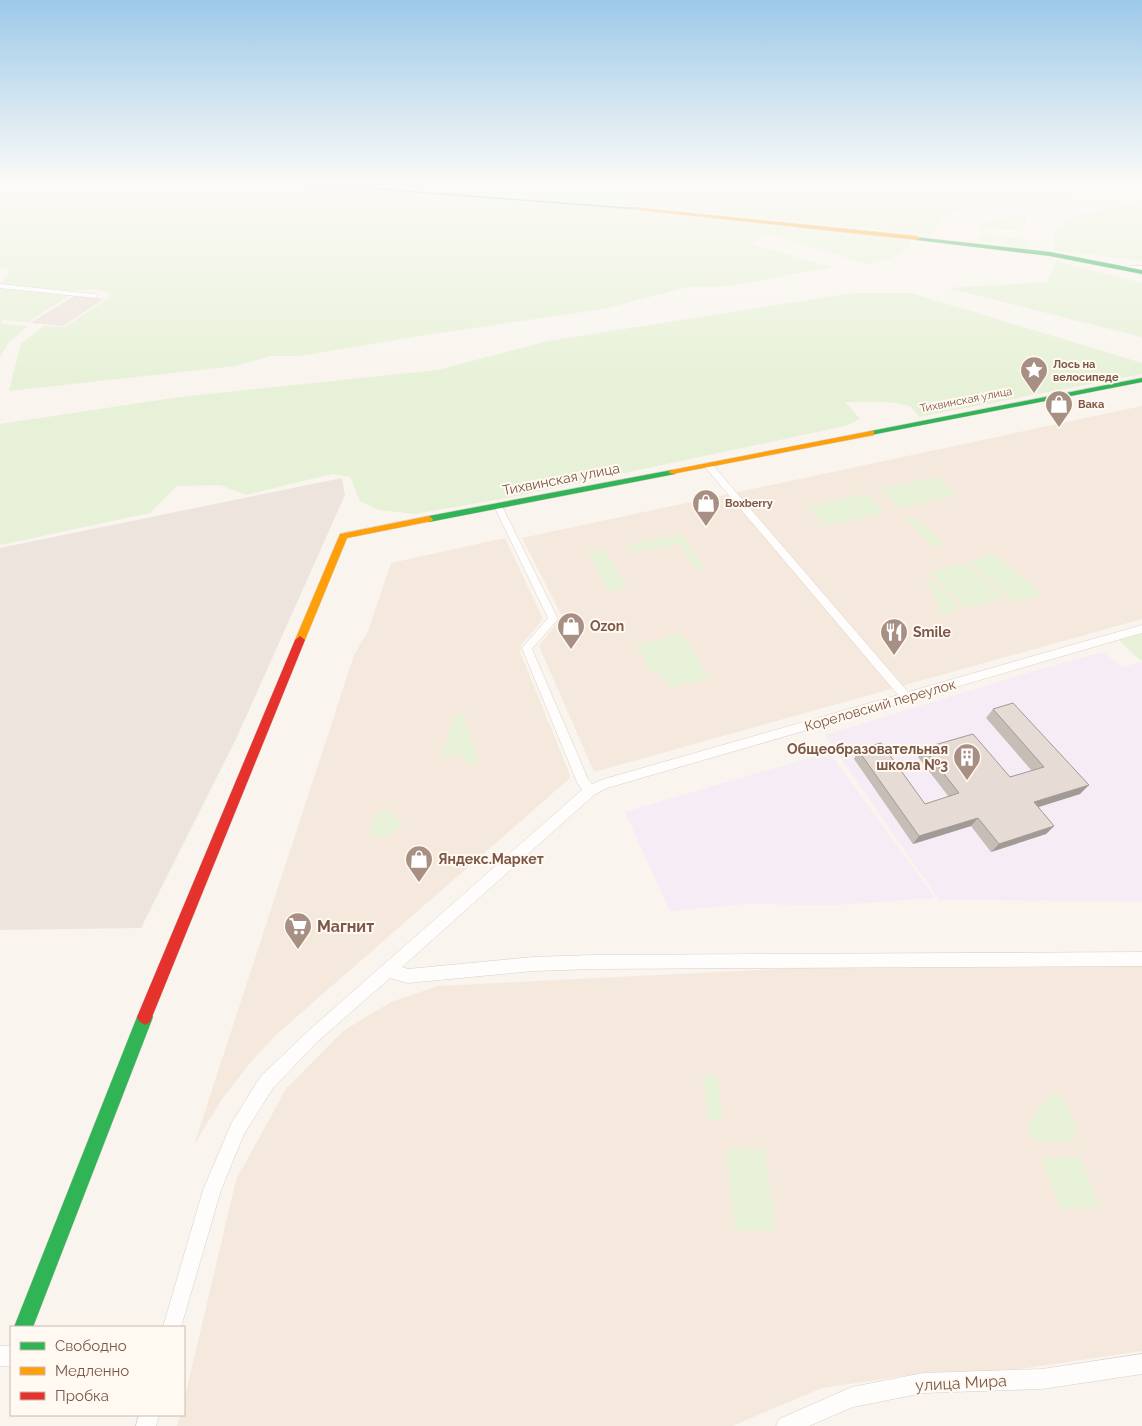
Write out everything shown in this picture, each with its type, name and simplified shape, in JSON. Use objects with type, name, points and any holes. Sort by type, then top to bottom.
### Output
[{"type":"street","points":[[1008,250],[1044,254],[1142,272]]},
{"type":"street","points":[[1127,268],[1142,268]]},
{"type":"street","points":[[0,286],[95,296]]},
{"type":"street","name":"Тихвинская улица","points":[[590,791],[580,774],[527,648],[553,619],[498,506],[924,421],[1142,380]]},
{"type":"street","points":[[708,465],[906,697]]},
{"type":"street","points":[[23,1326],[110,1102],[343,536],[498,506]]},
{"type":"street","name":"Кореловский переулок","points":[[172,1326],[212,1190],[238,1128],[268,1082],[312,1037],[590,791],[604,784],[1142,629]]},
{"type":"street","points":[[388,970],[408,976],[533,964],[593,962],[1142,959]]},
{"type":"street","name":"улица Мира","points":[[786,1426],[852,1397],[923,1383],[1042,1380],[1142,1364]]},
{"type":"shaded area","points":[[76,295],[104,299],[63,326],[30,323]]},
{"type":"shaded area","points":[[1142,406],[1142,619],[594,772],[539,646],[562,616],[522,538]]},
{"type":"shaded area","points":[[342,478],[345,495],[236,739],[141,928],[0,930],[0,548]]},
{"type":"shaded area","points":[[505,538],[542,617],[540,623],[522,644],[520,652],[570,775],[569,779],[278,1033],[255,1057],[222,1099],[194,1145],[354,655],[368,631],[391,563]]},
{"type":"shaded area","points":[[1103,652],[1123,667],[1142,662],[1142,901],[939,900],[825,735],[1027,673]]},
{"type":"shaded area","points":[[829,752],[935,898],[836,905],[746,904],[670,911],[625,812]]},
{"type":"shaded area","points":[[1142,964],[1142,1351],[1012,1370],[910,1375],[822,1388],[732,1426],[177,1426],[180,1416],[185,1416],[185,1397],[236,1180],[286,1089],[343,1031],[391,1002],[438,986],[797,968]]},
{"type":"green space","points":[[0,250],[771,250],[832,267],[729,286],[688,287],[603,309],[299,356],[271,356],[235,366],[9,391],[21,344],[43,326],[65,327],[110,297],[109,293],[94,289],[59,291],[0,284],[10,271],[0,267]]},
{"type":"green space","points":[[819,250],[905,250],[892,258],[870,265]]},
{"type":"green space","points":[[1053,250],[1142,250],[1142,261]]},
{"type":"green space","points":[[1056,261],[1142,283],[1142,337],[947,288],[1047,282]]},
{"type":"green space","points":[[0,288],[70,295],[28,322],[2,320],[2,324],[28,326],[9,342],[0,357]]},
{"type":"green space","points":[[853,293],[911,293],[1142,363],[1142,374],[919,417],[907,405],[880,402],[845,402],[860,419],[845,426],[517,496],[415,514],[379,510],[360,501],[350,477],[332,474],[246,495],[220,485],[177,486],[150,513],[0,545],[0,424],[180,397],[437,370],[548,341]]},
{"type":"green space","points":[[936,477],[956,495],[900,508],[881,489]]},
{"type":"green space","points":[[866,493],[885,512],[826,526],[808,507]]},
{"type":"green space","points":[[916,518],[946,545],[935,548],[905,520]]},
{"type":"green space","points":[[681,534],[705,569],[697,571],[679,544],[633,552],[628,545]]},
{"type":"green space","points":[[604,550],[626,587],[609,591],[588,553]]},
{"type":"green space","points":[[995,554],[1042,594],[1014,602],[969,562]]},
{"type":"green space","points":[[966,563],[1005,598],[966,608],[929,573]]},
{"type":"green space","points":[[925,574],[960,609],[943,615]]},
{"type":"green space","points":[[682,634],[709,678],[670,688],[663,675],[649,670],[636,645]]},
{"type":"green space","points":[[1142,634],[1142,660],[1140,660],[1119,640]]},
{"type":"green space","points":[[454,714],[464,715],[478,763],[469,766],[461,755],[447,757],[443,753]]},
{"type":"green space","points":[[390,811],[403,824],[388,836],[373,836],[370,833],[375,814]]},
{"type":"green space","points":[[703,1075],[717,1075],[723,1120],[708,1120]]},
{"type":"green space","points":[[1056,1093],[1066,1104],[1074,1122],[1076,1134],[1071,1142],[1043,1142],[1036,1140],[1029,1131],[1029,1123],[1051,1094]]},
{"type":"green space","points":[[726,1149],[764,1149],[776,1230],[736,1231]]},
{"type":"green space","points":[[1080,1157],[1099,1207],[1060,1208],[1042,1158]]},
{"type":"building","name":"Общеобразовательная школа №3","points":[[1013,703],[1089,785],[1034,802],[1054,826],[999,844],[978,818],[919,836],[858,750],[881,743],[925,804],[959,793],[924,748],[973,734],[1010,777],[1044,767],[993,709]]},
{"type":"traffic: fast","points":[[1013,250],[1050,254],[1142,272]]},
{"type":"traffic: fast","points":[[871,433],[1142,380]]},
{"type":"traffic: fast","points":[[429,519],[672,472]]},
{"type":"traffic: fast","points":[[23,1326],[145,1017]]},
{"type":"traffic: slow","points":[[672,472],[871,433]]},
{"type":"traffic: slow","points":[[300,640],[343,536],[429,519]]},
{"type":"traffic: jam","points":[[145,1017],[300,640]]},
{"type":"place","name":"Лось на велосипеде","points":[[1034,394]]},
{"type":"place","name":"Вака","points":[[1059,428]]},
{"type":"place","name":"Boxberry","points":[[706,527]]},
{"type":"place","name":"Ozon","points":[[571,650]]},
{"type":"place","name":"Smile","points":[[894,656]]},
{"type":"place","name":"Общеобразовательная школа №3","points":[[967,781]]},
{"type":"place","name":"Яндекс.Маркет","points":[[419,883]]},
{"type":"place","name":"Магнит","points":[[298,950]]}]
